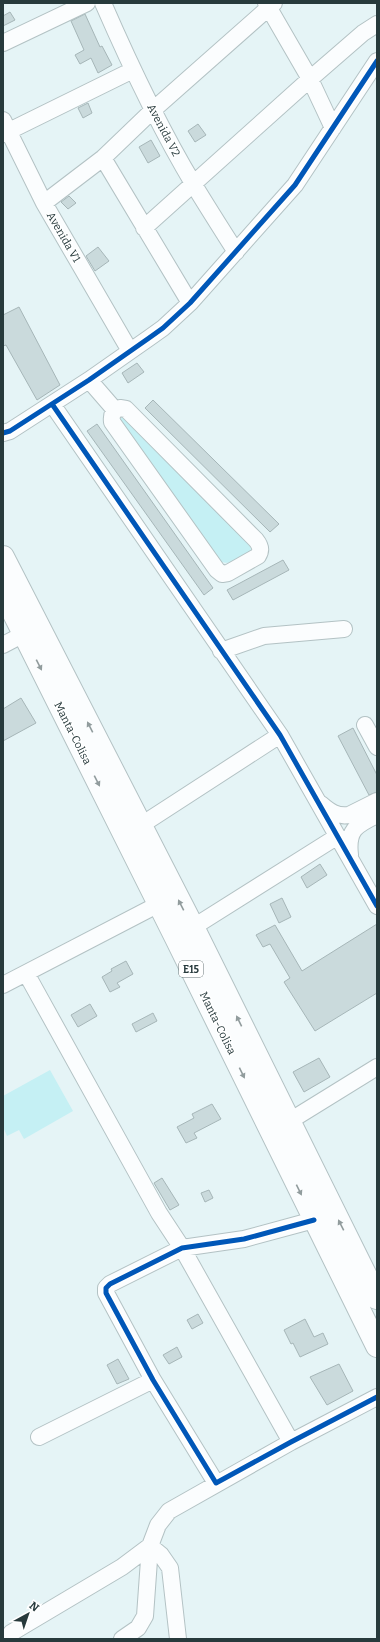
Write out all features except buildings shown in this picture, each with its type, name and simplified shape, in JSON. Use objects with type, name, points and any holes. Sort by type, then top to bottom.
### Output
[{"type":"highway","name":"Manta-Colisa","points":[[3,557],[133,830],[184,933],[314,1220],[377,1346]]},
{"type":"highway","name":"Manta-Colisa","points":[[6,603],[133,830],[159,904],[184,933],[288,1122],[377,1298]]},
{"type":"highway","points":[[336,1264],[355,1255]]},
{"type":"street","points":[[3,43],[87,3]]},
{"type":"street","name":"Avenida V2","points":[[103,3],[132,70],[153,110],[194,185],[236,252]]},
{"type":"street","points":[[44,203],[103,158],[153,110],[269,5],[310,80],[333,128]]},
{"type":"street","points":[[144,228],[363,33],[377,24]]},
{"type":"street","points":[[3,433],[10,431],[89,380],[163,328],[190,303],[295,185],[377,61]]},
{"type":"street","points":[[5,129],[132,70]]},
{"type":"street","name":"Avenida V1","points":[[5,129],[44,203],[130,351]]},
{"type":"street","points":[[103,158],[190,303]]},
{"type":"street","points":[[89,380],[115,410]]},
{"type":"street","points":[[52,404],[280,735],[320,803],[377,906]]},
{"type":"street","points":[[120,408],[126,409],[256,540],[260,546],[258,556],[228,573],[222,574],[217,570],[112,422],[111,415],[115,410],[120,408]]},
{"type":"street","points":[[221,651],[264,636],[344,629]]},
{"type":"street","points":[[3,645],[24,634]]},
{"type":"street","points":[[365,725],[377,747]]},
{"type":"street","points":[[133,830],[280,735]]},
{"type":"street","points":[[350,857],[350,837],[356,827],[368,815],[377,801]]},
{"type":"street","points":[[320,803],[334,814],[344,816],[368,815]]},
{"type":"street","points":[[184,933],[338,836]]},
{"type":"street","points":[[3,985],[159,904]]},
{"type":"street","points":[[26,973],[159,1213],[182,1248],[291,1442]]},
{"type":"street","points":[[288,1122],[377,1067]]},
{"type":"street","points":[[216,1483],[153,1380],[106,1293],[106,1288],[110,1284],[182,1248],[244,1239],[314,1220]]},
{"type":"street","points":[[39,1437],[153,1380]]},
{"type":"street","points":[[122,1639],[138,1628],[145,1616],[150,1546],[158,1525],[169,1510],[291,1442],[377,1397]]},
{"type":"street","points":[[6,1639],[11,1633],[122,1567],[150,1546]]},
{"type":"street","points":[[150,1546],[161,1556],[170,1568],[178,1639]]},
{"type":"shaded area","points":[[121,418],[124,418],[248,542],[251,549],[250,552],[231,562],[227,563],[219,560],[120,420]]},
{"type":"shaded area","points":[[50,1070],[73,1111],[24,1139],[19,1130],[7,1136],[3,1127],[3,1096]]},
{"type":"cycle path","points":[[3,433],[10,431],[89,380],[163,328],[190,303],[295,185],[377,61]]},
{"type":"cycle path","points":[[52,404],[280,735],[377,906]]},
{"type":"cycle path","points":[[314,1220],[244,1239],[182,1248],[110,1284],[106,1288],[106,1293],[153,1380],[216,1483],[377,1397]]}]
